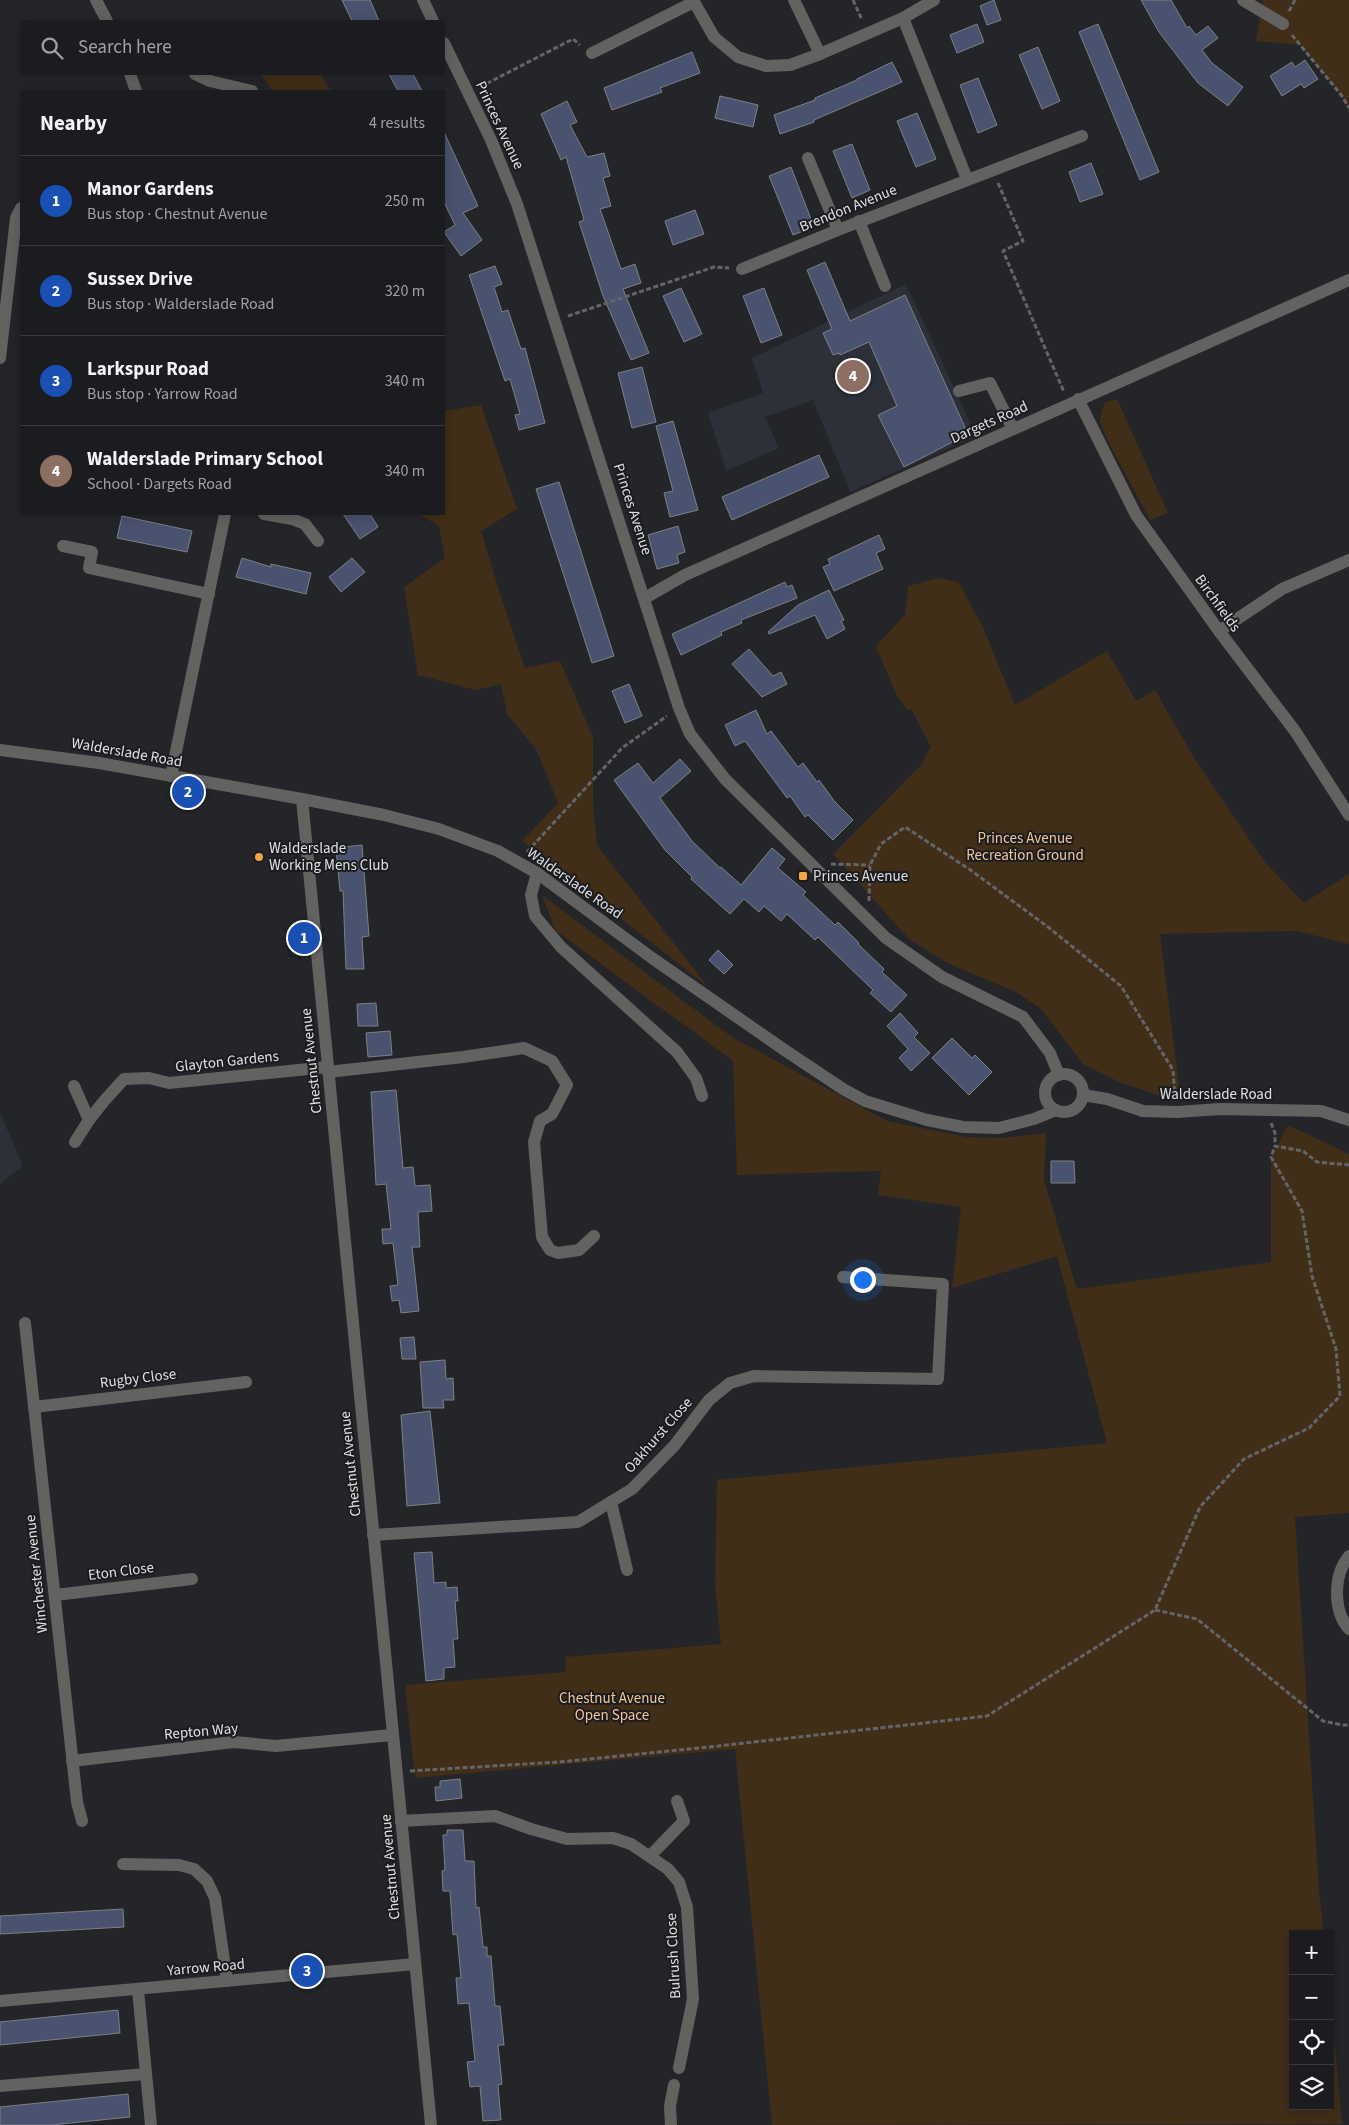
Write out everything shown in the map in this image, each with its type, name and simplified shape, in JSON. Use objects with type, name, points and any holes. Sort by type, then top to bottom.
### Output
[{"type":"street","points":[[96,0],[106,20]]},
{"type":"street","points":[[423,0],[433,20]]},
{"type":"street","points":[[592,53],[694,1],[714,37],[738,57],[766,66],[790,65],[869,34],[904,18],[934,0]]},
{"type":"street","points":[[1243,0],[1283,24]]},
{"type":"street","points":[[796,1],[820,54]]},
{"type":"street","points":[[904,18],[967,179]]},
{"type":"street","name":"Princes Avenue","points":[[445,45],[491,140],[517,204],[556,320],[679,708],[690,734],[702,752],[725,779],[886,938],[942,977],[1023,1017],[1050,1053],[1059,1075]]},
{"type":"street","points":[[130,75],[136,90]]},
{"type":"street","points":[[197,75],[210,81],[251,90]]},
{"type":"street","name":"Brendon Avenue","points":[[742,269],[967,179],[1082,136]]},
{"type":"street","points":[[808,158],[838,230]]},
{"type":"street","points":[[0,358],[16,218],[20,210]]},
{"type":"street","points":[[860,221],[885,286]]},
{"type":"street","name":"Dargets Road","points":[[645,598],[685,575],[1349,280]]},
{"type":"street","points":[[959,391],[990,383],[1013,429]]},
{"type":"street","name":"Birchfields","points":[[1074,402],[1136,515],[1219,632],[1295,730],[1349,815]]},
{"type":"street","points":[[171,776],[225,515]]},
{"type":"street","points":[[270,515],[292,519],[304,524],[318,541]]},
{"type":"street","points":[[63,546],[92,552],[88,568],[209,594]]},
{"type":"street","points":[[1219,632],[1282,589],[1349,560]]},
{"type":"street","name":"Walderslade Road","points":[[0,750],[99,763],[302,799],[384,815],[432,827],[498,852],[537,873],[737,1018],[824,1077],[865,1101],[927,1120],[963,1126],[999,1128],[1034,1119],[1056,1110]]},
{"type":"street","name":"Chestnut Avenue","points":[[302,799],[430,2125]]},
{"type":"street","points":[[537,873],[531,895],[535,916],[567,953],[677,1052],[696,1078],[702,1096]]},
{"type":"street","points":[[328,1070],[463,1057],[524,1048],[552,1061],[567,1085],[552,1114],[540,1121],[534,1142],[542,1237],[550,1250],[558,1253],[579,1250],[594,1236]]},
{"type":"street","name":"Glayton Gardens","points":[[75,1142],[104,1101],[124,1080],[149,1078],[169,1083],[328,1070]]},
{"type":"street","points":[[1059,1075],[1071,1075],[1080,1083],[1083,1094],[1082,1101],[1074,1110],[1068,1112],[1056,1110],[1047,1101],[1046,1095],[1049,1083],[1059,1075]]},
{"type":"street","points":[[74,1086],[89,1120]]},
{"type":"street","name":"Walderslade Road","points":[[1083,1094],[1107,1099],[1143,1111],[1177,1112],[1220,1109],[1321,1111],[1349,1120]]},
{"type":"street","name":"Oakhurst Close","points":[[373,1535],[578,1522],[632,1489],[674,1446],[709,1400],[730,1383],[754,1376],[938,1379],[943,1284],[843,1277]]},
{"type":"street","name":"Winchester Avenue","points":[[25,1323],[72,1761],[77,1802],[82,1820]]},
{"type":"street","name":"Rugby Close","points":[[34,1406],[246,1382]]},
{"type":"street","points":[[611,1502],[627,1570]]},
{"type":"street","points":[[1349,1556],[1339,1578],[1336,1599],[1343,1622],[1349,1629]]},
{"type":"street","name":"Eton Close","points":[[55,1595],[192,1578]]},
{"type":"street","name":"Repton Way","points":[[72,1761],[234,1742],[276,1746],[392,1735]]},
{"type":"street","points":[[650,1856],[684,1821],[678,1801]]},
{"type":"street","name":"Bulrush Close","points":[[402,1821],[460,1816],[495,1816],[566,1839],[613,1838],[631,1844],[668,1869],[679,1882],[687,1908],[693,1999],[680,2068]]},
{"type":"street","points":[[123,1864],[180,1865],[194,1869],[207,1881],[215,1898],[227,1981]]},
{"type":"street","name":"Yarrow Road","points":[[0,2001],[415,1964]]},
{"type":"street","points":[[138,1990],[151,2125]]},
{"type":"street","points":[[0,2086],[146,2074]]},
{"type":"street","points":[[672,2125],[670,2106],[674,2085]]},
{"type":"path","points":[[853,0],[869,34]]},
{"type":"path","points":[[1283,24],[1342,96],[1349,108]]},
{"type":"path","points":[[468,93],[573,39],[592,53]]},
{"type":"path","points":[[993,170],[1023,241],[1003,251],[1074,402]]},
{"type":"path","points":[[556,320],[714,267],[742,269]]},
{"type":"path","points":[[518,862],[622,748],[679,708]]},
{"type":"path","points":[[869,902],[870,865],[881,844],[905,828],[969,869],[1048,927],[1120,986],[1173,1070],[1177,1112]]},
{"type":"path","points":[[810,863],[870,865]]},
{"type":"path","points":[[397,1772],[578,1760],[987,1716],[1155,1610],[1200,1507],[1244,1459],[1309,1428],[1340,1396],[1336,1349],[1312,1276],[1302,1211],[1271,1157],[1275,1146],[1275,1133],[1272,1124]]},
{"type":"path","points":[[1275,1146],[1303,1150],[1317,1162],[1349,1165]]},
{"type":"path","points":[[1155,1610],[1197,1619],[1323,1721],[1343,1726],[1349,1725]]},
{"type":"shaded area","points":[[906,284],[976,436],[850,492],[813,400],[765,417],[779,448],[726,471],[708,413],[763,393],[752,358]]},
{"type":"shaded area","points":[[0,1113],[23,1166],[0,1184]]},
{"type":"green space","points":[[1263,0],[1349,0],[1349,108],[1342,96],[1300,45],[1256,41]]},
{"type":"green space","points":[[262,75],[321,75],[330,90],[271,90]]},
{"type":"green space","points":[[1117,399],[1168,513],[1150,520],[1108,441],[1100,422],[1105,402]]},
{"type":"green space","points":[[481,405],[517,509],[481,531],[525,668],[560,661],[593,737],[593,805],[597,845],[708,987],[522,841],[558,803],[536,749],[507,714],[501,684],[476,690],[418,675],[404,587],[445,558],[439,526],[421,515],[445,515],[445,411]]},
{"type":"green space","name":"Princes Avenue Recreation Ground","points":[[938,578],[958,582],[982,625],[1015,705],[1107,651],[1136,701],[1155,690],[1196,761],[1264,861],[1304,903],[1349,874],[1349,944],[1297,931],[1160,934],[1180,1094],[1163,1097],[1119,1082],[1083,1064],[1040,1008],[1016,992],[947,963],[909,939],[833,854],[920,766],[931,747],[911,709],[908,711],[896,694],[876,646],[905,615],[908,586]]},
{"type":"green space","name":"Chestnut Avenue Open Space","points":[[542,895],[732,1037],[887,1121],[967,1137],[1003,1138],[1046,1133],[1044,1180],[1077,1289],[1271,1262],[1271,1157],[1288,1125],[1349,1154],[1349,1513],[1295,1517],[1319,1892],[1324,1930],[1289,1930],[1289,2110],[1334,2110],[1334,2037],[1342,2124],[772,2125],[735,1749],[415,1778],[405,1685],[566,1672],[565,1657],[721,1644],[715,1584],[717,1480],[1107,1443],[1057,1256],[952,1288],[961,1207],[878,1195],[881,1171],[737,1175],[733,1061],[555,930]]},
{"type":"building","points":[[342,0],[370,0],[379,20],[352,20]]},
{"type":"building","points":[[994,0],[1001,20],[987,25],[980,6]]},
{"type":"building","points":[[1141,0],[1171,0],[1187,28],[1189,26],[1196,35],[1208,26],[1218,38],[1202,50],[1212,63],[1243,87],[1228,106],[1198,83],[1159,32]]},
{"type":"building","points":[[977,24],[984,42],[957,53],[950,35]]},
{"type":"building","points":[[1098,24],[1159,172],[1140,180],[1079,32]]},
{"type":"building","points":[[1038,47],[1060,101],[1042,109],[1019,55]]},
{"type":"building","points":[[692,52],[700,73],[660,88],[662,92],[612,110],[604,88]]},
{"type":"building","points":[[1305,60],[1318,79],[1304,88],[1301,84],[1282,96],[1270,76],[1292,62],[1295,67]]},
{"type":"building","points":[[892,62],[902,82],[814,120],[814,122],[780,134],[774,115],[815,100],[815,98]]},
{"type":"building","points":[[390,75],[414,75],[421,90],[397,90]]},
{"type":"building","points":[[978,78],[997,125],[978,133],[960,85]]},
{"type":"building","points":[[720,96],[758,105],[753,127],[715,118]]},
{"type":"building","points":[[567,101],[577,122],[570,125],[587,157],[604,153],[610,176],[603,178],[611,206],[600,209],[621,269],[635,264],[641,283],[623,289],[649,353],[631,360],[603,296],[579,222],[584,220],[566,157],[561,160],[541,114]]},
{"type":"building","points":[[917,113],[936,159],[916,167],[897,121]]},
{"type":"building","points":[[445,134],[478,206],[463,213],[482,240],[461,256],[445,233],[445,231],[455,225],[445,204]]},
{"type":"building","points":[[852,144],[870,190],[852,198],[833,151]]},
{"type":"building","points":[[1091,163],[1103,194],[1080,202],[1069,172]]},
{"type":"building","points":[[791,167],[814,227],[793,235],[769,176]]},
{"type":"building","points":[[695,210],[704,234],[673,245],[665,221]]},
{"type":"building","points":[[825,262],[850,321],[905,295],[968,434],[904,467],[878,415],[897,406],[869,342],[840,355],[839,353],[833,355],[823,333],[832,329],[807,270]]},
{"type":"building","points":[[495,266],[502,284],[494,287],[502,312],[508,310],[521,349],[525,348],[545,423],[519,430],[515,415],[520,414],[510,379],[505,381],[469,275]]},
{"type":"building","points":[[681,288],[702,334],[684,342],[663,296]]},
{"type":"building","points":[[764,288],[782,335],[761,343],[743,296]]},
{"type":"building","points":[[642,367],[656,422],[632,428],[618,373]]},
{"type":"building","points":[[673,421],[698,510],[670,517],[664,493],[673,491],[656,426]]},
{"type":"building","points":[[819,455],[829,477],[732,520],[722,497]]},
{"type":"building","points":[[559,482],[614,656],[592,663],[536,489]]},
{"type":"building","points":[[344,515],[371,515],[378,527],[360,539]]},
{"type":"building","points":[[122,516],[192,531],[187,552],[117,538]]},
{"type":"building","points":[[678,526],[685,552],[677,555],[679,563],[657,569],[648,535]]},
{"type":"building","points":[[879,535],[885,549],[876,553],[883,569],[834,591],[823,567],[830,564],[828,559]]},
{"type":"building","points":[[242,558],[271,567],[271,564],[311,573],[306,594],[236,577]]},
{"type":"building","points":[[352,558],[365,572],[341,592],[329,577]]},
{"type":"building","points":[[785,582],[787,587],[792,585],[797,598],[741,620],[742,623],[721,632],[722,635],[681,655],[672,634]]},
{"type":"building","points":[[829,590],[844,620],[841,621],[845,629],[827,639],[815,615],[769,634],[768,632],[798,605]]},
{"type":"building","points":[[749,649],[773,676],[781,672],[787,684],[762,697],[732,664]]},
{"type":"building","points":[[629,684],[642,716],[625,723],[612,691]]},
{"type":"building","points":[[756,710],[767,734],[771,731],[798,767],[803,763],[817,782],[819,780],[835,802],[853,820],[833,840],[808,815],[805,817],[790,796],[787,798],[745,741],[735,746],[725,725]]},
{"type":"building","points":[[680,759],[691,771],[660,798],[692,841],[741,885],[772,848],[785,859],[778,868],[806,892],[803,895],[835,925],[838,922],[884,969],[882,972],[907,995],[891,1012],[870,993],[873,990],[818,937],[815,940],[787,914],[781,921],[764,906],[759,912],[744,899],[730,914],[691,879],[692,877],[665,850],[614,780],[638,763],[653,783]]},
{"type":"building","points":[[362,845],[369,936],[362,937],[364,969],[346,969],[343,891],[340,891],[336,848]]},
{"type":"building","points":[[718,950],[733,965],[724,974],[709,960]]},
{"type":"building","points":[[376,1003],[378,1026],[358,1026],[357,1004]]},
{"type":"building","points":[[900,1013],[918,1033],[914,1037],[930,1053],[911,1071],[899,1058],[908,1049],[887,1026]]},
{"type":"building","points":[[390,1031],[392,1055],[368,1057],[366,1033]]},
{"type":"building","points":[[952,1038],[972,1058],[975,1055],[992,1072],[969,1095],[932,1058]]},
{"type":"building","points":[[396,1090],[403,1168],[413,1167],[415,1186],[430,1185],[432,1211],[418,1212],[420,1247],[412,1247],[419,1311],[401,1313],[399,1300],[392,1301],[390,1286],[398,1285],[393,1243],[383,1244],[382,1229],[391,1229],[386,1184],[376,1185],[371,1092]]},
{"type":"building","points":[[1051,1161],[1074,1161],[1075,1183],[1051,1183]]},
{"type":"building","points":[[414,1337],[416,1359],[402,1359],[400,1338]]},
{"type":"building","points":[[445,1360],[446,1379],[453,1378],[454,1400],[443,1400],[444,1408],[423,1408],[420,1362]]},
{"type":"building","points":[[430,1411],[440,1503],[407,1506],[401,1415]]},
{"type":"building","points":[[432,1552],[434,1583],[446,1582],[446,1588],[457,1587],[458,1601],[455,1601],[458,1639],[453,1639],[455,1667],[444,1668],[444,1679],[426,1681],[414,1553]]},
{"type":"building","points":[[460,1779],[462,1798],[436,1801],[435,1787],[440,1787],[440,1781]]},
{"type":"building","points":[[447,1830],[463,1830],[465,1861],[474,1861],[476,1908],[479,1907],[483,1947],[487,1947],[487,1956],[491,1956],[495,2006],[500,2006],[504,2045],[498,2045],[502,2084],[498,2085],[501,2120],[483,2121],[480,2086],[470,2087],[467,2062],[475,2061],[469,2003],[458,2004],[456,1978],[461,1978],[457,1934],[453,1935],[450,1891],[443,1891],[442,1871],[445,1870],[443,1835],[447,1835]]},
{"type":"building","points":[[123,1909],[124,1927],[0,1934],[0,1916]]},
{"type":"building","points":[[118,2010],[120,2033],[0,2045],[0,2022]]},
{"type":"building","points":[[128,2094],[130,2117],[51,2125],[0,2125],[0,2107]]},
{"type":"place","name":"Walderslade Primary School","points":[[853,376]]},
{"type":"place","name":"Sussex Drive","points":[[188,792]]},
{"type":"place","name":"Walderslade Working Mens Club","points":[[259,857]]},
{"type":"place","name":"Princes Avenue","points":[[803,876]]},
{"type":"place","name":"Manor Gardens","points":[[304,938]]},
{"type":"place","name":"Larkspur Road","points":[[307,1971]]}]
